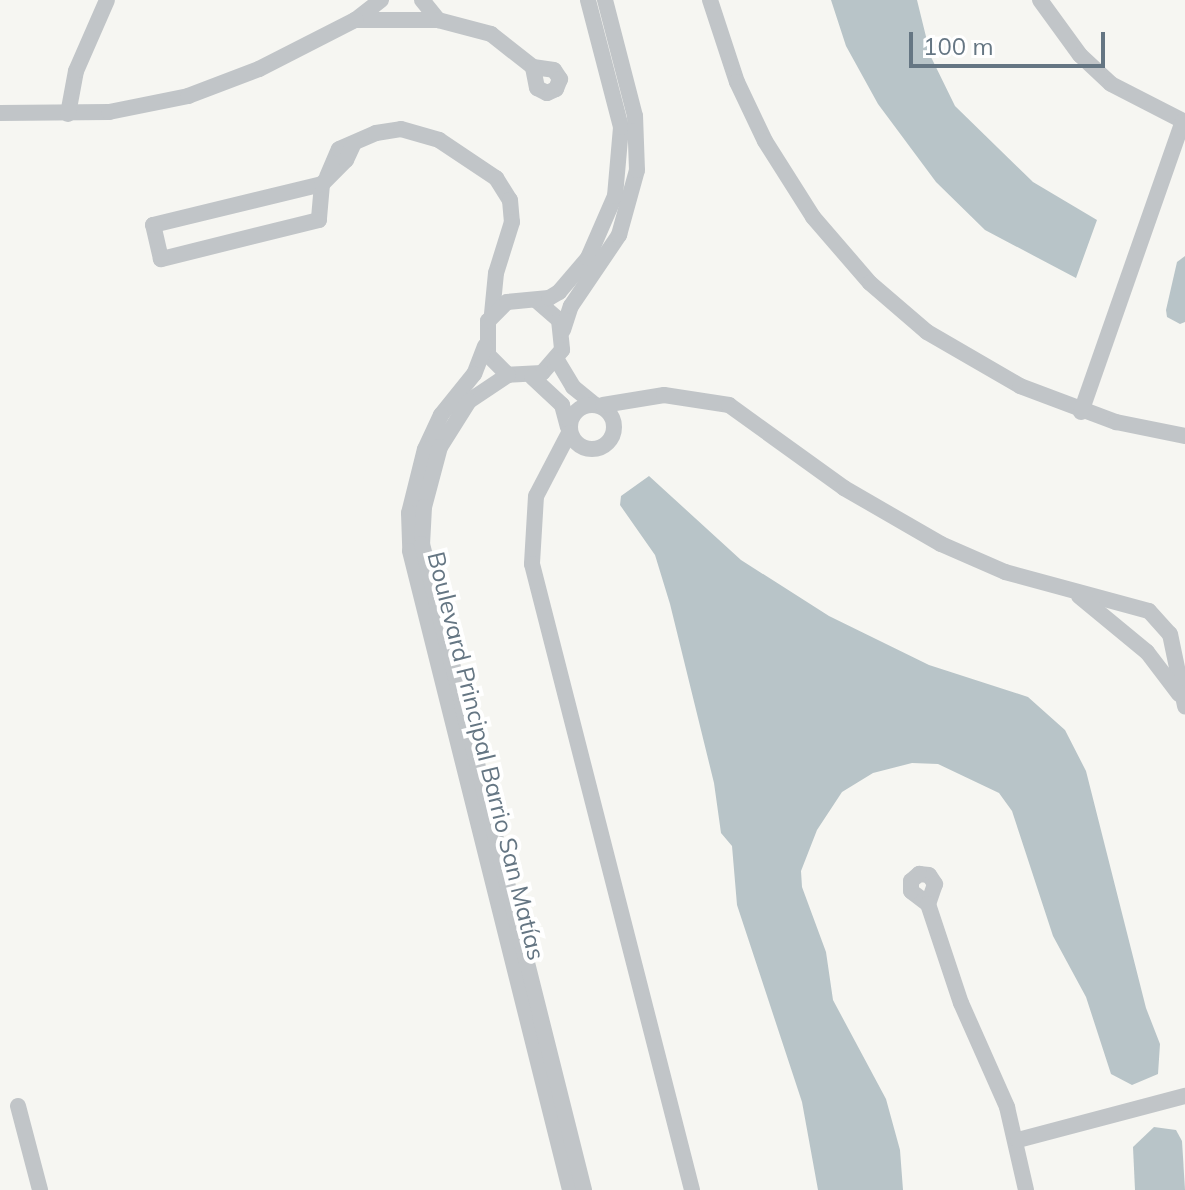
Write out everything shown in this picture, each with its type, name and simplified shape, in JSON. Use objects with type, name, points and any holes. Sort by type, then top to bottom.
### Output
[{"type":"street","points":[[68,114],[76,71],[107,0]]},
{"type":"street","points":[[0,113],[68,114],[155,104],[224,85],[355,20],[381,0]]},
{"type":"street","points":[[422,0],[438,20]]},
{"type":"street","points":[[497,291],[515,299],[537,301],[559,292],[588,258],[609,219],[620,172],[621,127],[588,0]]},
{"type":"street","points":[[605,0],[635,116],[637,170],[619,235],[571,306],[557,360],[573,387],[615,419],[614,430]]},
{"type":"street","points":[[710,0],[737,82],[765,141],[842,254],[891,302],[955,351],[1081,412],[1185,436]]},
{"type":"street","points":[[1040,0],[1097,72],[1131,97],[1184,121],[1081,412]]},
{"type":"street","points":[[355,20],[438,20],[491,34],[533,67]]},
{"type":"street","points":[[324,181],[319,220],[161,259],[155,224],[324,181],[346,160],[353,145],[391,129],[414,130],[439,140],[496,178],[510,200],[512,222],[496,273],[497,291],[485,346],[493,363],[508,375],[532,377],[562,405],[573,443],[586,449]]},
{"type":"street","points":[[492,314],[515,299]]},
{"type":"street","points":[[537,301],[554,312],[563,330]]},
{"type":"street","name":"Boulevard Principal Barrio San Matías","points":[[485,346],[474,374],[441,415],[425,449],[409,513],[410,551],[570,1190]]},
{"type":"street","points":[[532,377],[557,360]]},
{"type":"street","name":"Boulevard Principal Barrio San Matías","points":[[508,375],[469,401],[440,447],[424,507],[422,544],[584,1190]]},
{"type":"street","points":[[692,1190],[532,564],[536,496],[559,455],[577,412],[599,405],[686,395],[729,405],[844,488],[909,527],[1005,572],[1149,611],[1170,634],[1184,703]]},
{"type":"street","points":[[559,455],[603,445],[633,400]]},
{"type":"street","points":[[1075,593],[1147,652],[1184,703]]},
{"type":"street","points":[[1147,652],[1157,651],[1170,634]]},
{"type":"street","points":[[928,904],[961,1003],[1018,1140],[1026,1190]]},
{"type":"street","points":[[1018,1140],[1185,1096]]},
{"type":"street","points":[[18,1106],[40,1190]]},
{"type":"shaded area","points":[[831,0],[917,0],[931,57],[955,106],[1033,182],[1097,220],[1076,278],[985,230],[936,182],[878,104],[846,46]]},
{"type":"shaded area","points":[[1185,256],[1185,322],[1180,324],[1167,317],[1166,310],[1177,262]]},
{"type":"shaded area","points":[[649,476],[741,560],[829,616],[929,665],[1028,697],[1065,730],[1086,771],[1146,1008],[1160,1044],[1158,1074],[1132,1085],[1111,1074],[1086,997],[1053,936],[1012,811],[999,793],[938,764],[912,763],[873,773],[842,792],[817,830],[801,871],[802,887],[826,952],[833,1000],[886,1099],[900,1150],[903,1190],[818,1190],[802,1102],[737,905],[732,846],[721,833],[714,783],[670,604],[655,555],[620,505],[621,496]]},
{"type":"shaded area","points":[[1154,1127],[1176,1130],[1182,1141],[1185,1190],[1135,1190],[1133,1147]]}]
